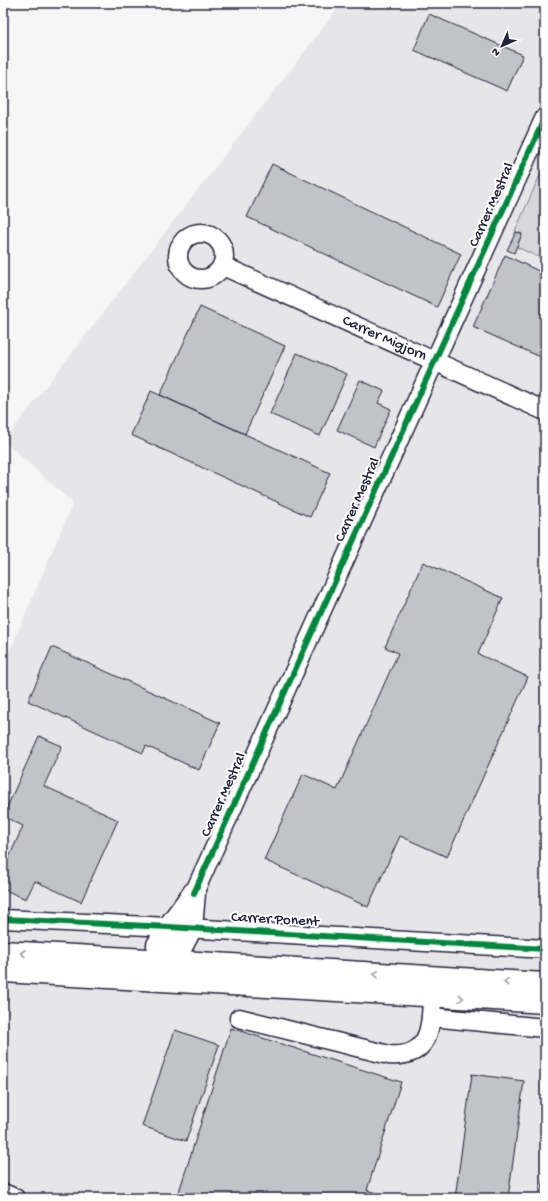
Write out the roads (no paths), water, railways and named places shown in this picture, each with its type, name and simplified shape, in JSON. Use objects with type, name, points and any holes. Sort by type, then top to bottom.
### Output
[{"type":"main road","points":[[194,893],[180,927],[158,945],[165,961],[179,973],[299,980],[324,990]]},
{"type":"main road","points":[[122,958],[136,952],[180,927]]},
{"type":"main road","points":[[3,952],[545,984]]},
{"type":"main road","points":[[8,971],[41,966],[151,971],[165,961]]},
{"type":"main road","points":[[8,971],[324,990],[431,1007],[545,1002]]},
{"type":"street","name":"Carrer Mestral","points":[[194,893],[545,117]]},
{"type":"street","name":"Carrer Migjorn","points":[[223,266],[545,411]]},
{"type":"street","name":"Carrer Ponent","points":[[3,919],[180,927],[545,949]]},
{"type":"street","points":[[239,1018],[389,1055],[402,1056],[414,1051],[423,1043],[429,1032],[431,1007],[545,1028]]},
{"type":"street","points":[[3,1192],[15,1198]]}]
